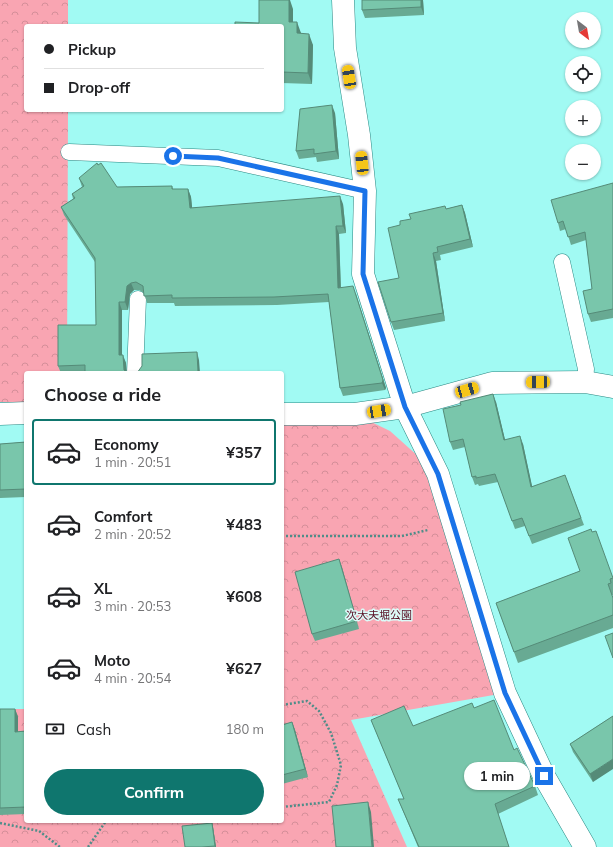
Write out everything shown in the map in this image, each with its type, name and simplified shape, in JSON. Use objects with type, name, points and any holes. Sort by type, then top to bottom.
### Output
[{"type":"street","points":[[343,0],[345,48],[359,135],[365,191],[363,274],[405,407],[438,474],[505,693],[544,776],[585,847]]},
{"type":"street","points":[[284,414],[355,414],[405,407],[492,383],[585,382],[613,387]]},
{"type":"street","points":[[0,414],[24,413]]},
{"type":"lane","points":[[69,152],[218,158],[365,191]]},
{"type":"lane","points":[[562,262],[586,369],[585,382]]},
{"type":"lane","points":[[135,371],[138,299]]},
{"type":"path","points":[[284,536],[402,536],[454,524]]},
{"type":"path","points":[[284,705],[307,701],[320,711],[331,733],[341,765],[337,785],[329,802],[284,807]]},
{"type":"path","points":[[0,823],[39,831],[60,847]]},
{"type":"path","points":[[88,847],[105,823]]},
{"type":"green space","points":[[0,0],[68,0],[68,24],[24,24],[24,112],[68,112],[67,371],[24,371],[24,403],[0,402]]},
{"type":"green space","name":"次大夫堀公園","points":[[284,414],[355,414],[390,431],[438,474],[505,693],[351,720],[407,847],[0,847],[0,709],[24,709],[24,823],[284,823]]},
{"type":"building","points":[[259,0],[289,0],[289,22],[297,22],[297,33],[309,34],[308,73],[284,72],[284,24],[235,24],[235,22],[259,23]]},
{"type":"building","points":[[362,0],[421,0],[421,7],[362,10]]},
{"type":"building","points":[[332,105],[336,151],[314,154],[314,149],[296,151],[300,109]]},
{"type":"building","points":[[97,163],[98,165],[101,163],[117,187],[172,186],[172,189],[188,189],[190,208],[340,196],[343,226],[336,226],[338,288],[353,286],[383,380],[382,383],[340,388],[328,294],[274,297],[172,298],[172,295],[144,296],[143,286],[136,282],[127,286],[125,302],[119,302],[119,355],[123,355],[124,370],[126,371],[85,371],[85,365],[58,366],[58,325],[96,325],[95,258],[61,207],[75,198],[72,194],[84,186],[79,178]]},
{"type":"building","points":[[613,183],[613,309],[588,314],[583,291],[592,289],[585,232],[568,237],[563,221],[558,223],[551,200]]},
{"type":"building","points":[[462,205],[470,239],[437,247],[438,252],[433,253],[443,313],[391,322],[378,282],[399,278],[388,228],[400,225],[400,221],[411,219],[409,214],[445,206],[446,209]]},
{"type":"building","points":[[197,352],[198,371],[138,371],[142,366],[142,354]]},
{"type":"building","points":[[493,394],[504,440],[520,436],[531,487],[565,475],[581,518],[529,536],[522,518],[512,521],[495,474],[476,478],[476,476],[472,477],[463,439],[450,442],[443,409],[461,405],[460,402]]},
{"type":"building","points":[[24,442],[24,489],[0,490],[0,444]]},
{"type":"building","points":[[591,529],[592,532],[596,531],[613,578],[610,579],[611,583],[608,584],[613,598],[613,615],[514,652],[496,603],[580,571],[568,538]]},
{"type":"building","points":[[339,559],[357,621],[312,634],[295,572]]},
{"type":"building","points":[[613,633],[613,658],[605,636]]},
{"type":"building","points":[[494,700],[514,750],[517,748],[535,786],[495,804],[509,847],[419,847],[398,799],[404,799],[371,720],[404,706],[413,726],[472,703],[474,708]]},
{"type":"building","points":[[0,709],[15,709],[15,732],[24,731],[24,807],[0,808]]},
{"type":"building","points":[[613,716],[613,759],[590,774],[570,744]]},
{"type":"building","points":[[292,722],[305,769],[284,774],[284,724]]},
{"type":"building","points":[[368,802],[372,847],[336,847],[332,806]]},
{"type":"building","points":[[212,823],[215,846],[185,847],[182,826]]},
{"type":"route","points":[[173,156],[218,158],[365,191],[363,274],[405,407],[438,474],[505,693],[544,776]]}]
